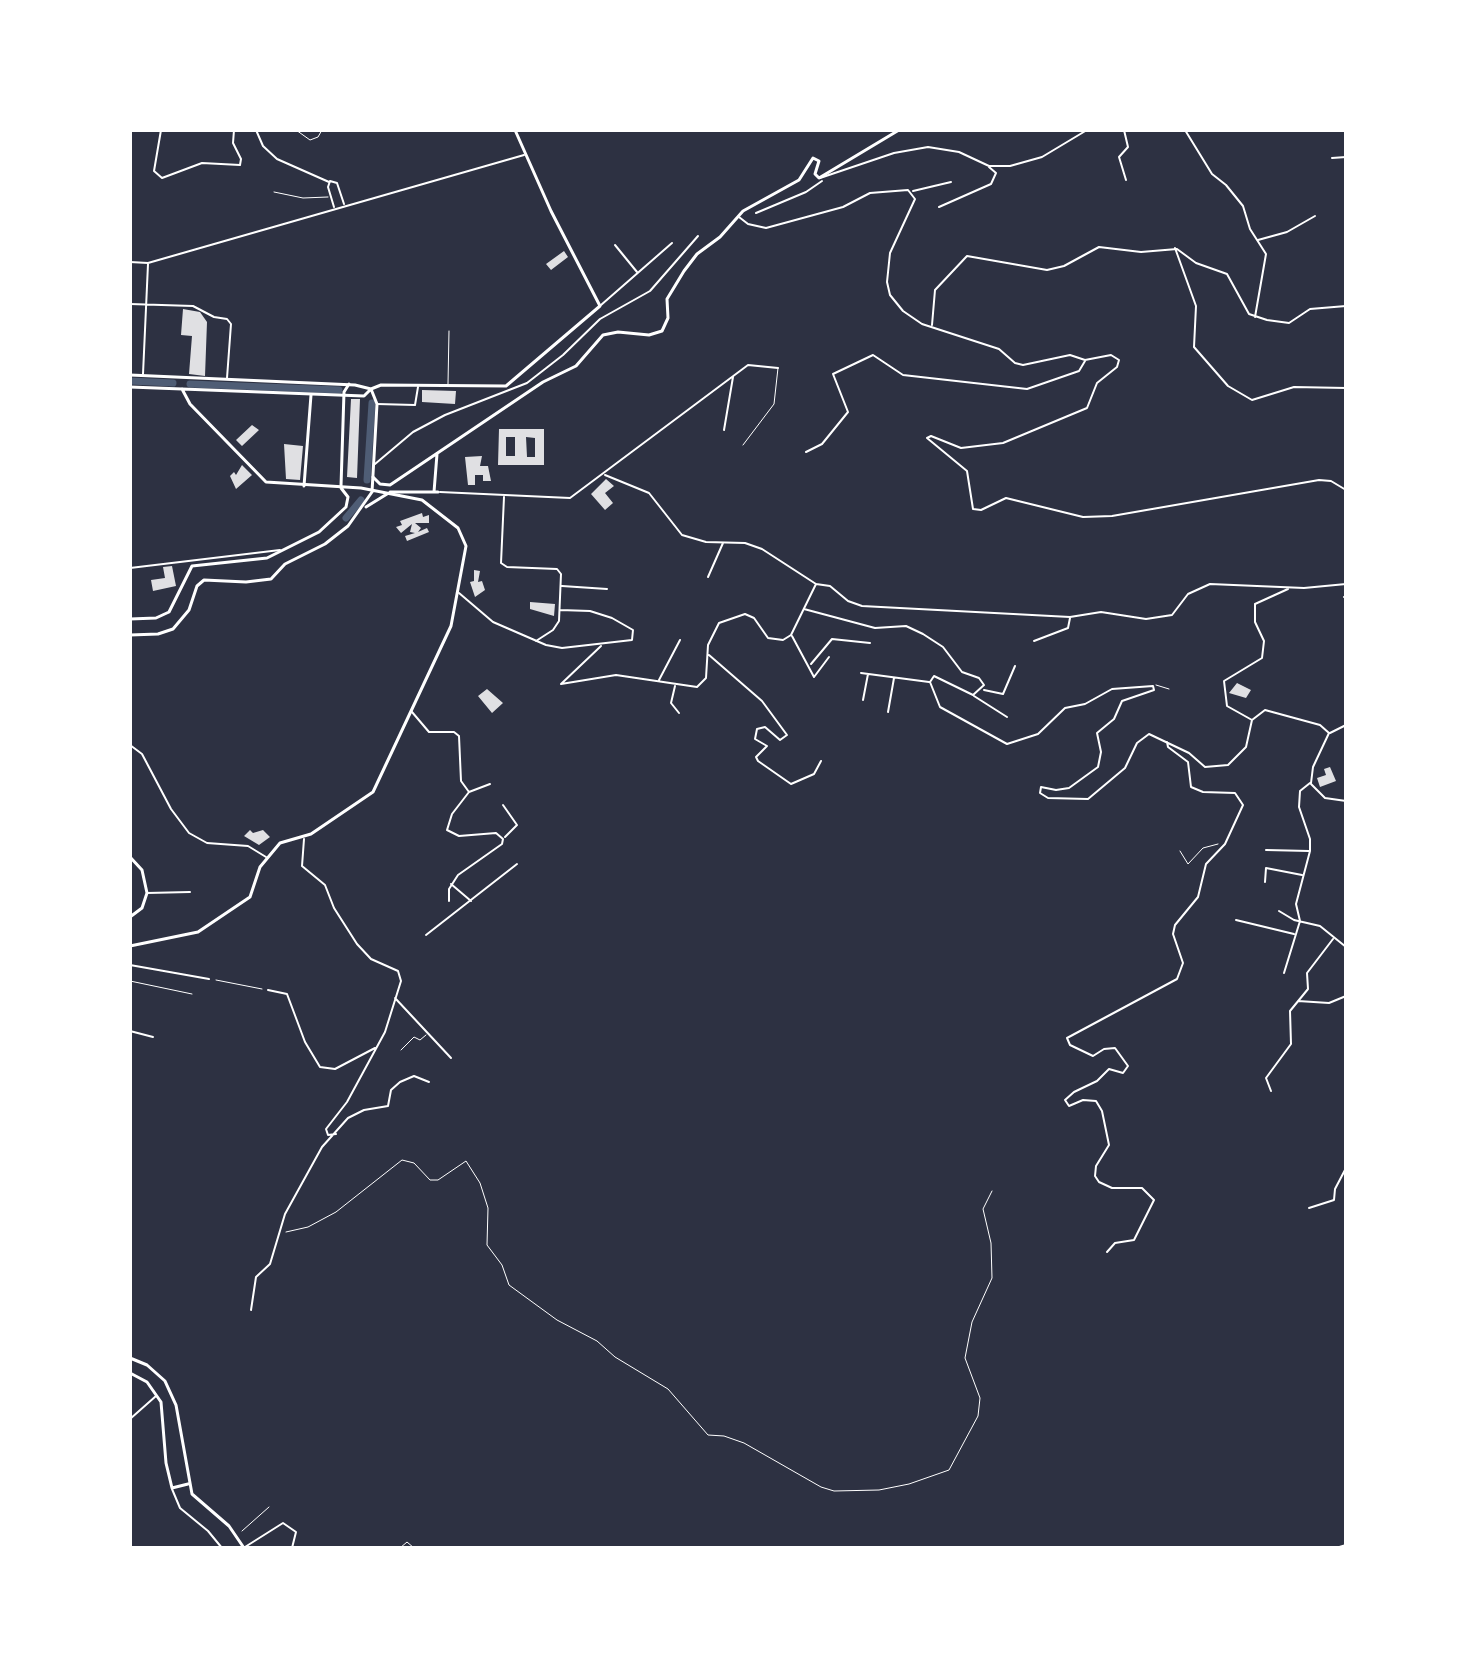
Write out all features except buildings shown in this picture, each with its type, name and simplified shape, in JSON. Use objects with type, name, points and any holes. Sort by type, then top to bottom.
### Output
[{"type":"main road","points":[[130,387],[364,396],[381,385],[506,386],[600,306],[524,155],[515,130]]},
{"type":"main road","points":[[387,494],[392,484],[543,382],[576,366],[603,335],[618,332],[649,335],[662,331],[668,318],[667,299],[697,254],[738,217],[799,180],[813,158],[819,161],[815,172],[821,179],[899,130]]},
{"type":"main road","points":[[130,375],[349,384],[371,389]]},
{"type":"main road","points":[[130,946],[198,932],[250,897],[266,857],[285,840],[304,837],[373,792],[446,639],[466,546],[463,534],[426,502],[361,488],[304,486],[263,479],[190,404],[182,389],[182,377]]},
{"type":"main road","points":[[130,619],[156,618],[169,612],[192,566],[254,560],[319,532],[340,515],[348,501],[341,488],[343,395],[340,384]]},
{"type":"main road","points":[[343,395],[349,384]]},
{"type":"main road","points":[[364,509],[372,492],[374,464],[377,404],[371,389]]},
{"type":"main road","points":[[304,486],[311,395]]},
{"type":"main road","points":[[130,635],[158,634],[173,629],[189,610],[197,586],[204,580],[256,582],[271,579],[290,560],[317,549],[341,533],[364,509],[387,494],[436,491],[437,454]]},
{"type":"main road","points":[[373,478],[380,484],[392,484]]},
{"type":"main road","points":[[361,488],[373,478]]},
{"type":"main road","points":[[392,484],[397,491]]},
{"type":"main road","points":[[130,857],[143,874],[147,893],[142,908],[130,917]]},
{"type":"main road","points":[[130,1358],[155,1370],[172,1393],[188,1484],[194,1498],[237,1536],[244,1548]]},
{"type":"main road","points":[[130,1373],[147,1382],[161,1402],[166,1463],[172,1488],[188,1484]]},
{"type":"street","points":[[161,130],[154,171],[162,178],[202,163],[240,165],[241,159],[233,143],[234,130]]},
{"type":"street","points":[[256,130],[263,146],[277,159],[337,183],[345,205]]},
{"type":"street","points":[[989,166],[1010,166],[1042,157],[1087,130]]},
{"type":"street","points":[[1124,130],[1129,144],[1119,157],[1126,180]]},
{"type":"street","points":[[1185,130],[1202,161],[1247,211],[1257,241],[1267,258],[1255,317]]},
{"type":"street","points":[[756,213],[806,192],[821,179],[894,153],[928,147],[959,152],[989,166],[996,173],[991,184],[939,207]]},
{"type":"street","points":[[130,262],[148,263],[524,155]]},
{"type":"street","points":[[1332,158],[1346,157]]},
{"type":"street","points":[[329,182],[334,208]]},
{"type":"street","points":[[738,217],[748,224],[766,228],[843,207],[870,193],[911,191],[951,182]]},
{"type":"street","points":[[911,191],[915,199],[890,253],[887,289],[903,311],[932,326],[991,346],[1023,365],[1070,355],[1085,360],[1114,355],[1119,360],[1117,367],[1096,386],[1090,407],[1003,443],[956,448],[928,437],[928,442],[967,471],[970,505],[977,511],[1006,498],[1021,498],[1083,517],[1112,516],[1319,480],[1331,481],[1346,490]]},
{"type":"street","points":[[1257,241],[1287,232],[1315,216]]},
{"type":"street","points":[[374,464],[413,432],[445,415],[527,383],[563,355],[600,319],[650,291],[698,236]]},
{"type":"street","points":[[600,306],[672,243]]},
{"type":"street","points":[[615,245],[638,273]]},
{"type":"street","points":[[932,326],[935,290],[967,256],[1047,270],[1064,266],[1099,247],[1141,252],[1175,248],[1196,263],[1227,274],[1249,314],[1255,317],[1289,323],[1310,309],[1346,306]]},
{"type":"street","points":[[1175,248],[1196,306],[1194,347],[1228,386],[1252,400],[1294,387],[1346,388]]},
{"type":"street","points":[[143,376],[148,263]]},
{"type":"street","points":[[130,304],[199,308],[230,322],[227,379]]},
{"type":"street","points":[[806,452],[822,444],[848,412],[833,374],[849,369],[864,358],[877,356],[903,375],[1027,389],[1079,371],[1085,360]]},
{"type":"street","points":[[436,491],[570,498],[748,365],[778,368]]},
{"type":"street","points":[[724,430],[733,376]]},
{"type":"street","points":[[377,404],[415,405],[418,386]]},
{"type":"street","points":[[604,474],[649,493],[682,535],[745,543],[762,549],[816,584],[830,586],[856,605],[1070,617],[1101,612],[1146,619],[1167,618],[1188,594],[1210,584],[1288,588],[1346,584]]},
{"type":"street","points":[[504,496],[501,563],[507,567],[557,569],[561,574],[557,625],[536,641]]},
{"type":"street","points":[[708,577],[723,542]]},
{"type":"street","points":[[130,568],[280,550]]},
{"type":"street","points":[[601,646],[561,684],[616,675],[675,685],[701,685],[706,678],[708,654],[716,626],[739,614],[754,618],[771,640],[791,635],[816,584]]},
{"type":"street","points":[[561,586],[607,589]]},
{"type":"street","points":[[1252,720],[1227,706],[1224,681],[1262,658],[1264,641],[1262,631],[1255,622],[1255,604],[1288,588]]},
{"type":"street","points":[[458,592],[493,622],[536,641],[562,648],[629,642],[635,633],[612,618],[595,612],[560,610]]},
{"type":"street","points":[[804,609],[875,628],[913,628],[943,647],[962,672],[979,678],[983,690]]},
{"type":"street","points":[[1034,641],[1068,628],[1070,617]]},
{"type":"street","points":[[791,635],[816,676],[829,657]]},
{"type":"street","points":[[810,664],[832,639],[870,643]]},
{"type":"street","points":[[658,681],[680,640]]},
{"type":"street","points":[[708,654],[762,701],[787,735],[786,739],[776,739],[762,727],[754,736],[767,746],[756,759],[771,767],[782,781],[798,783],[814,774],[821,761]]},
{"type":"street","points":[[973,695],[983,690],[998,696],[1003,694],[1015,666]]},
{"type":"street","points":[[861,673],[930,682]]},
{"type":"street","points":[[863,700],[868,673]]},
{"type":"street","points":[[888,712],[894,676]]},
{"type":"street","points":[[1007,717],[937,676],[931,677],[940,707],[1007,744],[1030,739],[1050,725],[1065,708],[1085,704],[1112,689],[1153,686],[1154,690],[1122,701],[1114,719],[1097,733],[1101,758],[1093,771],[1069,788],[1056,790],[1045,786],[1040,793],[1063,801],[1088,799],[1125,768],[1140,739],[1153,734],[1167,740],[1205,767],[1221,768],[1234,761],[1246,747],[1252,720],[1258,713],[1272,710],[1320,725],[1329,733]]},
{"type":"street","points":[[675,685],[671,703],[679,713]]},
{"type":"street","points":[[411,711],[429,732],[454,732],[459,736],[461,781],[469,792]]},
{"type":"street","points":[[1284,973],[1300,921],[1296,904],[1310,851],[1310,839],[1299,807],[1300,791],[1311,783],[1313,767],[1329,733],[1346,725]]},
{"type":"street","points":[[1107,1252],[1115,1243],[1137,1237],[1154,1200],[1142,1188],[1112,1188],[1099,1182],[1095,1176],[1096,1166],[1109,1145],[1102,1111],[1096,1101],[1083,1100],[1069,1106],[1065,1100],[1097,1081],[1109,1069],[1123,1073],[1128,1066],[1115,1048],[1104,1049],[1093,1056],[1070,1045],[1067,1038],[1177,979],[1183,963],[1173,934],[1175,925],[1198,897],[1206,864],[1225,844],[1241,811],[1241,798],[1226,790],[1203,792],[1191,787],[1188,762],[1168,747],[1167,740]]},
{"type":"street","points":[[130,745],[142,754],[171,809],[189,833],[207,843],[248,846],[266,857]]},
{"type":"street","points":[[1311,783],[1325,798],[1346,801]]},
{"type":"street","points":[[490,784],[469,792],[452,814],[448,832],[459,836],[496,833],[503,839]]},
{"type":"street","points":[[449,901],[451,884],[464,870],[499,848],[517,825],[503,805]]},
{"type":"street","points":[[304,837],[302,866],[325,885],[334,908],[357,944],[371,959],[398,971],[401,985],[388,1026],[347,1102],[326,1129],[328,1135],[336,1134]]},
{"type":"street","points":[[1266,850],[1310,851]]},
{"type":"street","points":[[426,935],[517,864]]},
{"type":"street","points":[[1265,882],[1266,868],[1303,875]]},
{"type":"street","points":[[451,884],[472,901]]},
{"type":"street","points":[[147,893],[190,892]]},
{"type":"street","points":[[1279,911],[1320,926],[1346,947]]},
{"type":"street","points":[[1236,920],[1295,934]]},
{"type":"street","points":[[1271,1091],[1266,1078],[1289,1050],[1288,1017],[1309,987],[1307,973],[1333,939]]},
{"type":"street","points":[[130,965],[209,979]]},
{"type":"street","points":[[268,990],[287,994],[305,1042],[320,1067],[335,1069],[377,1047]]},
{"type":"street","points":[[1297,1000],[1329,1003],[1346,996]]},
{"type":"street","points":[[395,998],[451,1058]]},
{"type":"street","points":[[130,1031],[153,1037]]},
{"type":"street","points":[[251,1310],[256,1277],[270,1264],[276,1239],[322,1147],[358,1113],[388,1106],[391,1090],[407,1078],[419,1076],[429,1082]]},
{"type":"street","points":[[1309,1208],[1334,1200],[1335,1189],[1346,1168]]},
{"type":"street","points":[[130,1419],[157,1395]]},
{"type":"street","points":[[172,1488],[180,1508],[208,1531],[222,1548]]},
{"type":"street","points":[[244,1548],[283,1523],[296,1532],[292,1548]]},
{"type":"street","points":[[1336,1548],[1346,1545]]},
{"type":"lane","points":[[274,192],[303,198],[330,196]]},
{"type":"lane","points":[[448,387],[449,331]]},
{"type":"lane","points":[[743,445],[774,404],[778,368]]},
{"type":"lane","points":[[1153,686],[1169,689]]},
{"type":"lane","points":[[401,1050],[414,1037],[420,1040],[429,1033]]},
{"type":"lane","points":[[400,1548],[407,1542],[414,1548]]},
{"type":"path","points":[[296,130],[310,140],[318,137],[322,130]]},
{"type":"path","points":[[1180,851],[1188,864],[1203,848],[1225,844]]},
{"type":"path","points":[[209,979],[268,990]]},
{"type":"path","points":[[130,981],[192,994]]},
{"type":"path","points":[[276,1239],[287,1231],[308,1227],[336,1212],[402,1160],[414,1163],[430,1180],[438,1180],[466,1161],[480,1183],[488,1208],[487,1245],[502,1265],[509,1285],[557,1320],[597,1341],[615,1357],[668,1389],[708,1435],[724,1436],[744,1443],[821,1487],[834,1491],[879,1490],[909,1484],[949,1470],[978,1416],[980,1398],[965,1358],[972,1322],[992,1278],[991,1243],[983,1209],[992,1191]]},
{"type":"path","points":[[237,1536],[269,1507]]},
{"type":"waterway","points":[[130,381],[173,383]]},
{"type":"waterway","points":[[190,384],[339,390]]},
{"type":"waterway","points":[[367,480],[372,403]]},
{"type":"waterway","points":[[346,518],[361,500]]}]
